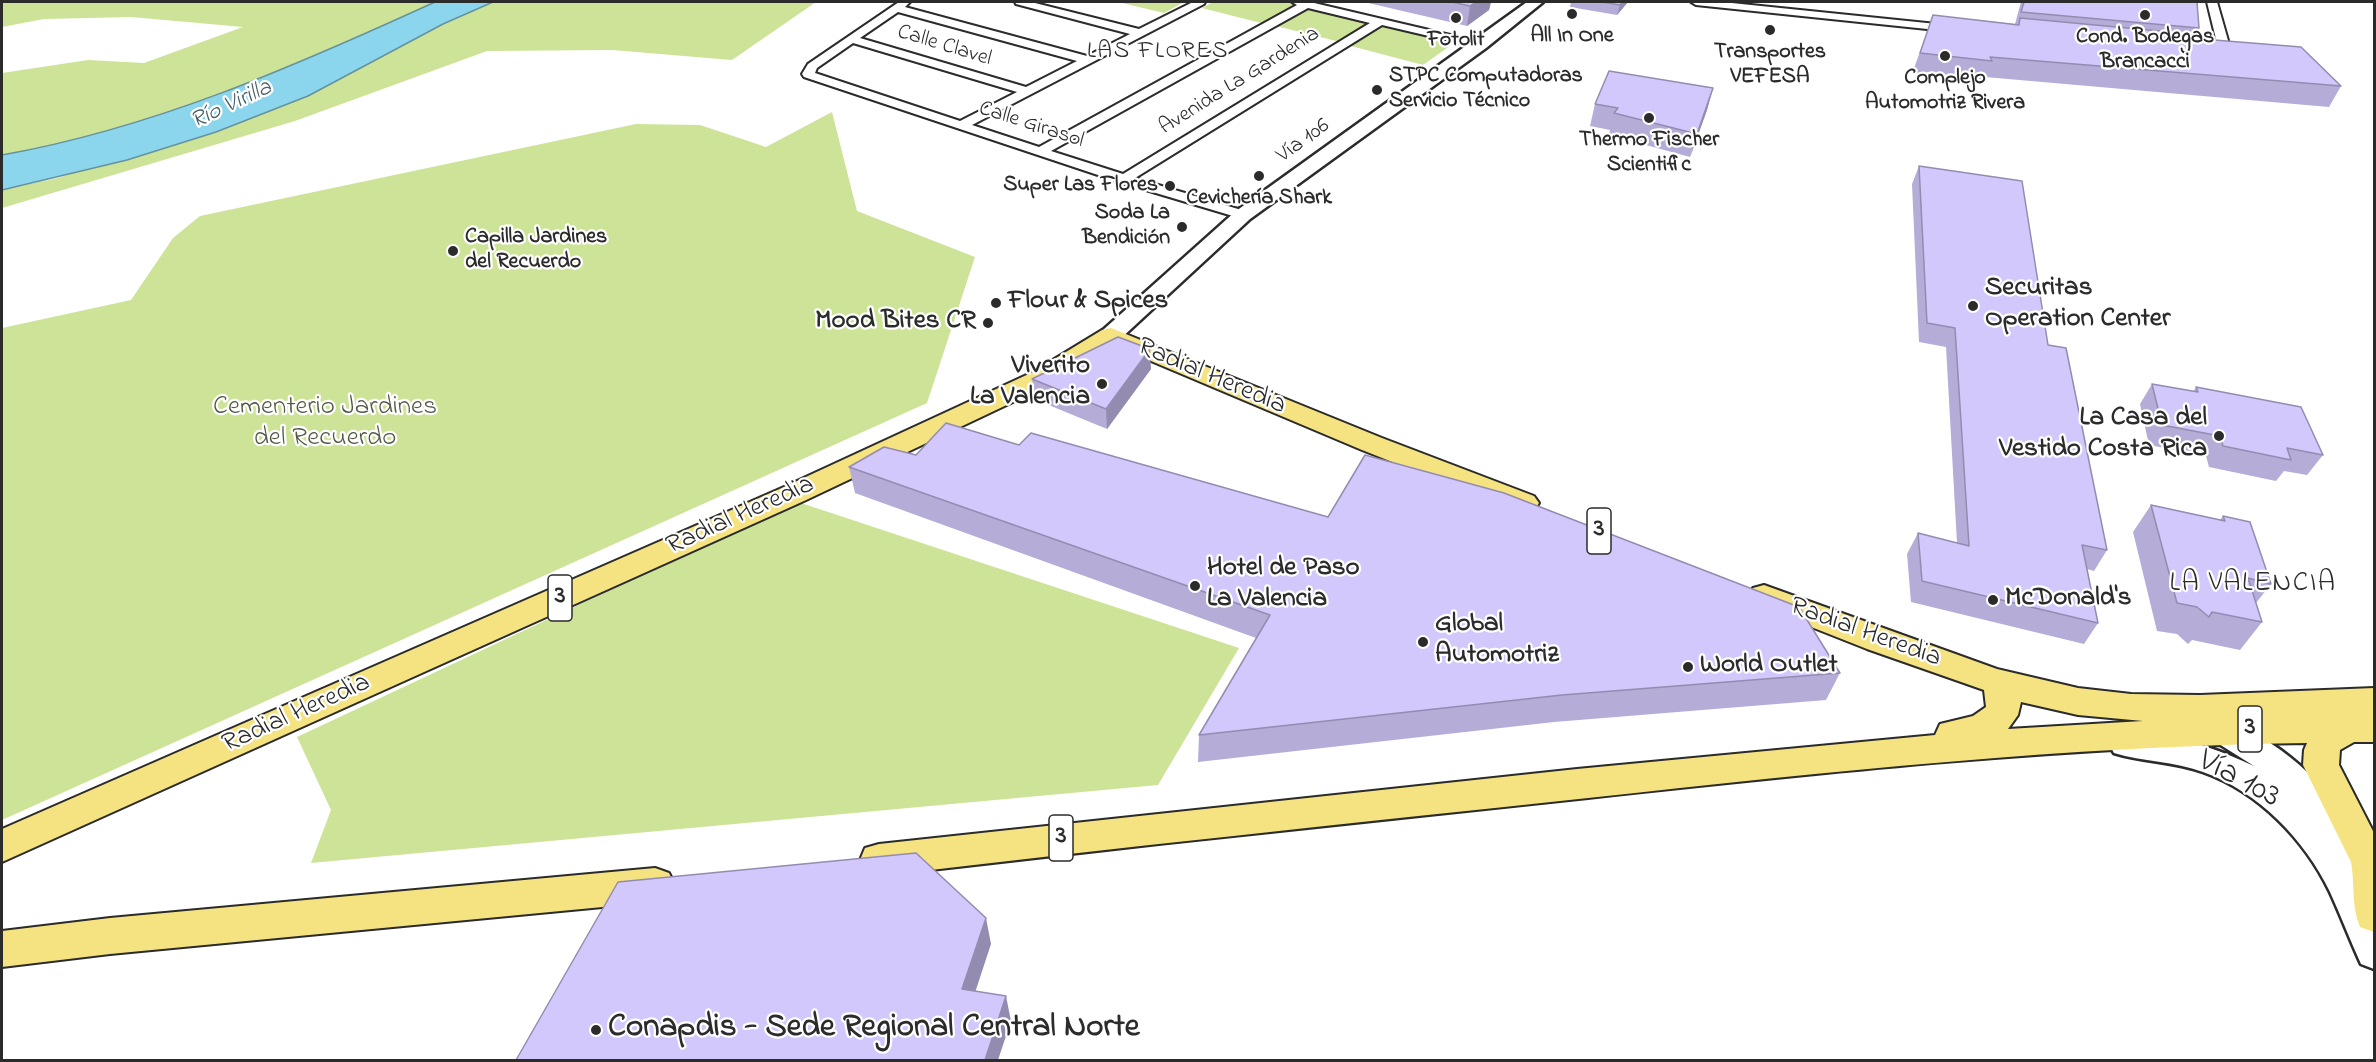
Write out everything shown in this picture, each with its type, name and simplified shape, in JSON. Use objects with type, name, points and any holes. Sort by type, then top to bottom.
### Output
[{"type":"main road","name":"Vía 106","points":[[1111,335],[1243,214],[1480,45],[1536,2]]},
{"type":"main road","name":"Radial Heredia","points":[[2,846],[777,501],[1042,378],[1111,335],[1372,444],[1546,511]]},
{"type":"main road","points":[[2,865],[655,565],[777,501]]},
{"type":"main road","name":"Radial Heredia","points":[[1742,587],[1873,639],[1998,683],[2068,700],[2134,707],[2309,705],[2374,701]]},
{"type":"main road","points":[[1840,756],[1983,729],[2001,714],[2004,704],[2003,692],[1998,683]]},
{"type":"main road","points":[[2134,707],[2181,717],[2222,730],[2259,753],[2285,773],[2318,806],[2336,832],[2374,915]]},
{"type":"main road","points":[[2363,728],[2326,739],[2320,750],[2321,765],[2370,862],[2373,876],[2374,915]]},
{"type":"main road","name":"3","points":[[845,864],[1041,840],[1840,756],[2150,733],[2363,728]]},
{"type":"main road","name":"Vía 103","points":[[2019,742],[2127,744],[2187,753],[2244,776],[2268,790],[2290,808],[2308,828],[2332,863],[2374,952]]},
{"type":"main road","points":[[2,949],[110,936],[683,883]]},
{"type":"main road","points":[[2,938],[110,936]]},
{"type":"street","points":[[1020,2],[1140,33]]},
{"type":"street","points":[[963,125],[1200,2]]},
{"type":"street","points":[[1696,2],[1969,30]]},
{"type":"street","points":[[2193,51],[2215,52],[2223,44],[2212,2]]},
{"type":"street","points":[[1041,151],[1302,3],[1480,45]]},
{"type":"street","points":[[852,39],[901,5],[1087,60]]},
{"type":"street","name":"Avenida La Gardenia","points":[[1124,179],[1379,22]]},
{"type":"street","name":"Calle Girasol","points":[[852,39],[812,66],[808,74],[1124,179],[1243,214]]},
{"type":"street","name":"Calle Clavel","points":[[852,39],[1025,91]]},
{"type":"green space","points":[[2,2],[435,2],[277,71],[169,112],[114,129],[2,155],[2,73],[88,60],[144,63],[243,27],[131,17],[44,19],[2,27]]},
{"type":"green space","points":[[493,2],[816,2],[732,60],[612,50],[487,51],[295,121],[2,208],[2,190],[58,178],[308,96],[443,24]]},
{"type":"green space","points":[[1118,2],[1184,2],[1164,13]]},
{"type":"green space","points":[[1213,2],[1287,2],[1300,5],[1265,24],[1202,8]]},
{"type":"green space","points":[[1310,6],[1376,23],[1344,43],[1276,26]]},
{"type":"green space","points":[[1384,25],[1454,43],[1423,65],[1351,46]]},
{"type":"green space","name":"Cementerio Jardines del Recuerdo","points":[[832,112],[857,211],[975,257],[927,403],[2,820],[2,328],[131,300],[173,238],[200,216],[636,124],[700,125],[766,147]]},
{"type":"green space","points":[[798,502],[1239,648],[1158,785],[311,863],[331,810],[297,737]]},
{"type":"water","name":"Río Virilla","points":[[435,2],[493,2],[443,24],[308,96],[216,132],[127,160],[2,190],[2,155],[114,129],[169,112],[277,71]]},
{"type":"building","points":[[1452,2],[1476,2],[1470,6]]},
{"type":"building","points":[[1602,2],[1622,2],[1620,5]]},
{"type":"building","points":[[2024,2],[2197,2],[2199,28],[2021,12]]},
{"type":"building","points":[[1933,15],[2019,25],[2020,18],[2202,35],[2202,39],[2301,47],[2341,86],[1990,57],[1992,61],[1920,53]]},
{"type":"building","points":[[1609,71],[1713,88],[1697,134],[1614,113],[1618,108],[1595,104]]},
{"type":"building","points":[[1919,166],[2022,181],[2048,345],[2066,348],[2107,550],[2082,545],[2098,623],[1922,581],[1918,533],[1969,546],[1955,328],[1927,323]]},
{"type":"building","points":[[1118,337],[1150,349],[1106,409],[1032,379]]},
{"type":"building","points":[[2152,384],[2198,392],[2196,387],[2301,407],[2323,455],[2287,448],[2291,460],[2223,446],[2220,436],[2162,425]]},
{"type":"building","points":[[946,423],[1019,445],[1031,433],[1328,517],[1365,455],[1504,493],[1799,607],[1840,673],[1562,695],[1199,735],[1270,615],[849,467],[884,447],[916,455]]},
{"type":"building","points":[[2151,505],[2225,521],[2223,516],[2250,522],[2271,584],[2248,578],[2262,622],[2212,612],[2209,617],[2197,607],[2177,603]]},
{"type":"building","points":[[916,853],[986,918],[962,989],[1006,996],[985,1060],[516,1060],[618,882]]},
{"type":"place","name":"All In One","points":[[1572,14]]},
{"type":"place","name":"Cond. Bodegas Brancacci","points":[[2145,15]]},
{"type":"place","name":"Fotolit","points":[[1456,18]]},
{"type":"place","name":"Transportes VEFESA","points":[[1770,30]]},
{"type":"place","name":"Complejo Automotriz Rivera","points":[[1945,56]]},
{"type":"place","name":"STPC Computadoras Servicio Técnico","points":[[1377,90]]},
{"type":"place","name":"Thermo Fischer Scientific","points":[[1649,118]]},
{"type":"place","name":"Cevichería Shark","points":[[1259,176]]},
{"type":"place","name":"Super Las Flores","points":[[1170,186]]},
{"type":"place","name":"Soda La Bendición","points":[[1182,227]]},
{"type":"place","name":"Capilla Jardines del Recuerdo","points":[[453,251]]},
{"type":"place","name":"Flour & Spices","points":[[996,303]]},
{"type":"place","name":"Securitas Operation Center","points":[[1973,306]]},
{"type":"place","name":"Mood Bites CR","points":[[988,323]]},
{"type":"place","name":"Viverito La Valencia","points":[[1102,384]]},
{"type":"place","name":"La Casa del Vestido Costa Rica","points":[[2219,436]]},
{"type":"place","name":"Hotel de Paso La Valencia","points":[[1195,586]]},
{"type":"place","name":"McDonald's","points":[[1993,600]]},
{"type":"place","name":"Global Automotriz","points":[[1423,642]]},
{"type":"place","name":"World Outlet","points":[[1688,667]]},
{"type":"place","name":"Conapdis - Sede Regional Central Norte","points":[[596,1030]]},
{"type":"district","name":"LAS FLORES","points":[[1158,53]]},
{"type":"district","name":"LA VALENCIA","points":[[2253,585]]}]
